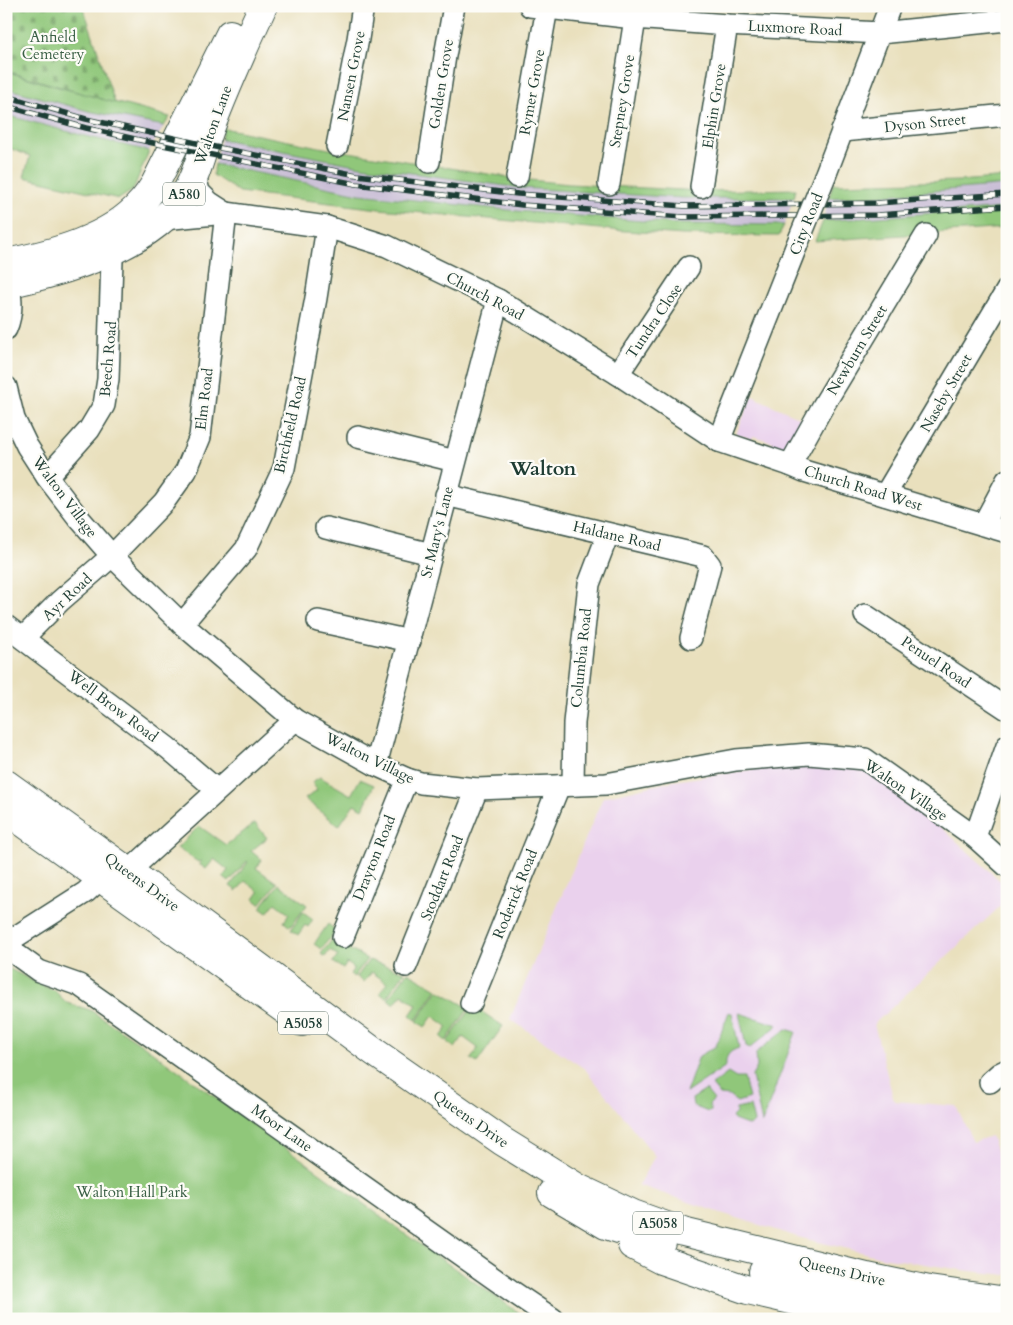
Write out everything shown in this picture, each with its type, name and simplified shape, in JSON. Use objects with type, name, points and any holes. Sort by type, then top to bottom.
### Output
[{"type":"highway","name":"Walton Lane","points":[[7,276],[37,257],[64,249],[100,233],[125,218],[141,203],[155,184],[167,162],[243,6]]},
{"type":"highway","name":"Walton Lane","points":[[7,276],[47,275],[110,251],[141,236],[163,219],[184,196],[195,175],[235,66],[263,6]]},
{"type":"highway","name":"Queens Drive","points":[[6,784],[373,1051],[529,1159],[578,1188],[633,1214],[792,1270],[834,1290],[906,1305],[992,1319]]},
{"type":"highway","name":"Queens Drive","points":[[6,810],[497,1160],[606,1225],[722,1261],[1007,1301]]},
{"type":"highway","points":[[529,1159],[698,1219],[813,1250],[954,1281],[1007,1286]]},
{"type":"highway","points":[[606,1225],[633,1246],[661,1260],[748,1290],[874,1319]]},
{"type":"street","name":"Nansen Grove","points":[[338,146],[363,6]]},
{"type":"street","name":"Golden Grove","points":[[428,162],[454,6]]},
{"type":"street","name":"City Road","points":[[720,441],[890,6]]},
{"type":"street","name":"Luxmore Road","points":[[539,7],[636,12],[727,25],[880,33],[1007,20]]},
{"type":"street","name":"Rymer Grove","points":[[517,176],[539,7]]},
{"type":"street","name":"Stepney Grove","points":[[609,184],[636,12]]},
{"type":"street","name":"Elphin Grove","points":[[701,187],[727,25]]},
{"type":"street","name":"Dyson Street","points":[[842,131],[1007,115]]},
{"type":"street","name":"Church Road","points":[[195,175],[199,192],[209,202],[226,213]]},
{"type":"street","name":"Church Road","points":[[163,219],[226,213],[326,227],[387,246],[498,300],[618,374],[720,441]]},
{"type":"street","name":"Elm Road","points":[[112,556],[164,502],[186,471],[200,437],[226,213]]},
{"type":"street","name":"Birchfield Road","points":[[182,624],[246,549],[284,468],[316,298],[326,227]]},
{"type":"street","name":"Newburn Street","points":[[790,465],[823,406],[926,235]]},
{"type":"street","name":"Beech Road","points":[[47,477],[88,430],[104,405],[108,380],[111,324],[112,260],[110,251]]},
{"type":"street","name":"Tundra Close","points":[[618,374],[689,267]]},
{"type":"street","points":[[6,329],[11,318],[12,307],[7,276]]},
{"type":"street","name":"Naseby Street","points":[[885,495],[1007,290]]},
{"type":"street","name":"St Mary's Lane","points":[[376,765],[498,300]]},
{"type":"street","name":"Walton Village","points":[[7,392],[14,419],[27,446],[47,477],[77,516],[112,556],[182,624],[295,720],[376,765],[421,784],[477,789],[606,784],[736,760],[808,754],[865,759],[975,837],[1007,866]]},
{"type":"street","points":[[358,437],[455,462]]},
{"type":"street","name":"Church Road West","points":[[720,441],[804,471],[1007,532]]},
{"type":"street","points":[[983,525],[1007,480]]},
{"type":"street","name":"Haldane Road","points":[[446,495],[703,556],[710,565],[691,638]]},
{"type":"street","points":[[326,528],[432,554]]},
{"type":"street","name":"Columbia Road","points":[[566,785],[574,729],[589,584],[608,534]]},
{"type":"street","name":"Ayr Road","points":[[23,638],[60,601],[112,556]]},
{"type":"street","name":"Penuel Road","points":[[865,615],[1007,709]]},
{"type":"street","points":[[318,621],[410,641]]},
{"type":"street","name":"Well Brow Road","points":[[6,626],[168,748],[217,790]]},
{"type":"street","points":[[128,872],[295,720]]},
{"type":"street","points":[[975,837],[1007,746]]},
{"type":"street","name":"Drayton Road","points":[[343,937],[407,779]]},
{"type":"street","name":"Roderick Road","points":[[470,1003],[566,785]]},
{"type":"street","name":"Stoddart Road","points":[[406,966],[477,789]]},
{"type":"street","points":[[6,945],[86,892],[101,878]]},
{"type":"street","name":"Moor Lane","points":[[6,945],[40,971],[79,985],[553,1319]]},
{"type":"shaded area","points":[[6,88],[88,111],[164,126],[149,151],[81,135],[6,115]]},
{"type":"shaded area","points":[[221,139],[361,166],[521,188],[683,198],[794,198],[784,225],[679,224],[517,211],[359,194],[215,164]]},
{"type":"shaded area","points":[[1007,185],[1007,208],[823,221],[829,198]]},
{"type":"shaded area","points":[[752,396],[802,419],[785,450],[772,446],[773,442],[753,436],[752,439],[736,434]]},
{"type":"shaded area","points":[[770,767],[862,768],[908,797],[1007,887],[1007,900],[874,1024],[894,1101],[956,1106],[973,1142],[991,1136],[999,1158],[1007,1158],[1007,1275],[881,1257],[798,1237],[638,1185],[655,1156],[585,1069],[510,1019],[603,797],[674,781]]},
{"type":"green space","name":"Anfield Cemetery","points":[[6,6],[83,6],[115,103],[6,71]]},
{"type":"green space","points":[[6,71],[170,117],[164,126],[88,111],[6,88]]},
{"type":"green space","points":[[6,115],[149,151],[133,190],[119,199],[24,177],[30,156],[6,147]]},
{"type":"green space","points":[[223,128],[329,149],[520,179],[569,184],[702,191],[796,189],[794,198],[683,198],[521,188],[361,166],[221,139]]},
{"type":"green space","points":[[215,164],[359,194],[517,211],[679,224],[784,225],[779,236],[683,235],[379,209],[239,192],[213,175]]},
{"type":"green space","points":[[1007,177],[1007,185],[829,198],[833,184],[959,181]]},
{"type":"green space","points":[[1007,208],[1007,228],[815,241],[823,221]]},
{"type":"green space","points":[[320,777],[351,795],[360,779],[374,785],[363,809],[354,804],[339,826],[305,799],[317,790],[312,782]]},
{"type":"green space","points":[[255,823],[267,838],[251,851],[262,860],[256,868],[277,883],[260,904],[254,899],[259,892],[245,881],[237,891],[230,886],[247,861],[229,882],[223,877],[228,870],[214,859],[206,869],[199,864],[202,861],[198,862],[177,848],[199,826],[226,845]]},
{"type":"green space","points":[[279,884],[307,905],[290,927],[284,922],[289,914],[275,903],[267,913],[260,908]]},
{"type":"green space","points":[[303,912],[313,919],[308,927],[305,925],[298,935],[291,930]]},
{"type":"green space","points":[[328,924],[334,929],[334,933],[321,949],[314,944]]},
{"type":"green space","points":[[332,940],[367,959],[354,977],[350,974],[354,968],[347,963],[343,969],[333,962],[338,956],[330,950],[325,957],[321,954]]},
{"type":"green space","points":[[369,960],[405,972],[386,998],[380,993],[387,983],[372,972],[364,982],[357,977]]},
{"type":"green space","name":"Walton Hall Park","points":[[6,967],[54,990],[67,1003],[90,1010],[140,1043],[422,1246],[528,1319],[6,1319]]},
{"type":"green space","points":[[408,972],[437,989],[416,1020],[410,1015],[417,1005],[402,994],[394,1004],[388,999]]},
{"type":"green space","points":[[438,990],[469,1008],[446,1041],[441,1037],[448,1027],[433,1016],[425,1027],[417,1021]]},
{"type":"green space","points":[[473,1006],[503,1026],[477,1063],[471,1059],[478,1048],[463,1037],[455,1048],[447,1042]]},
{"type":"green space","points":[[729,1012],[732,1013],[739,1048],[728,1054],[726,1066],[686,1093],[699,1056],[716,1046]]},
{"type":"green space","points":[[739,1013],[778,1025],[750,1048],[746,1046]]},
{"type":"green space","points":[[786,1029],[796,1032],[762,1123],[752,1076],[757,1067],[756,1053]]},
{"type":"green space","points":[[728,1073],[736,1078],[744,1078],[749,1098],[737,1102],[729,1096],[720,1095],[712,1085]]},
{"type":"green space","points":[[706,1090],[714,1100],[709,1105],[711,1111],[708,1112],[693,1106],[692,1099]]},
{"type":"green space","points":[[750,1106],[754,1122],[750,1126],[734,1120],[732,1117],[736,1113],[736,1109]]},
{"type":"railway","points":[[6,96],[86,119],[357,175],[518,194],[684,206],[877,203],[1007,194]]},
{"type":"railway","points":[[6,106],[86,128],[153,143],[356,184],[522,205],[683,217],[878,215],[1007,206]]},
{"type":"district","name":"Walton","points":[[543,468]]}]
